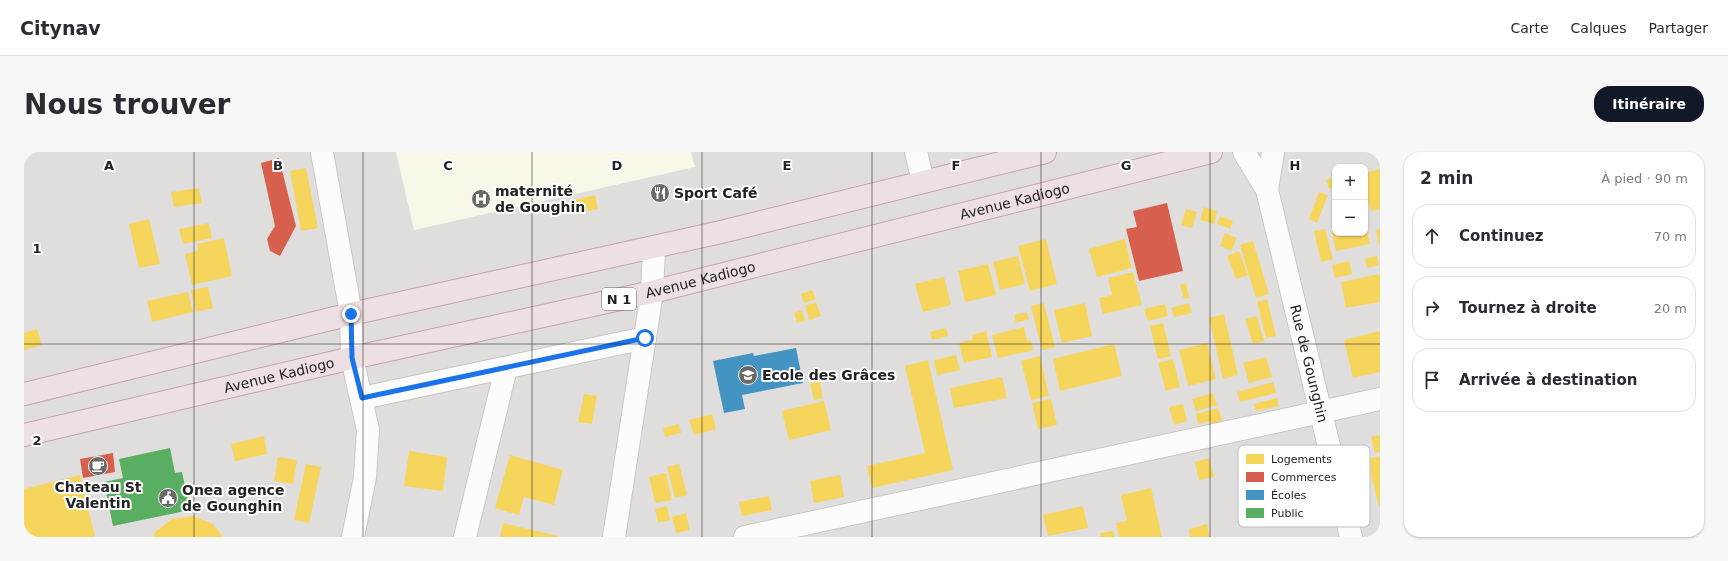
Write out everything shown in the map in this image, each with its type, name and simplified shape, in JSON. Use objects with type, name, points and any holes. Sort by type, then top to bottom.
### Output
[{"type":"highway","points":[[24,394],[351,314],[720,232],[922,181],[1045,152]]},
{"type":"highway","name":"Avenue Kadiogo","points":[[24,435],[352,358],[652,292],[1211,152]]},
{"type":"street","points":[[322,152],[351,314],[352,358],[368,430],[365,477],[353,537]]},
{"type":"street","points":[[916,152],[922,181]]},
{"type":"street","name":"Rue de Gounghin","points":[[1244,152],[1267,190],[1328,445]]},
{"type":"street","name":"Rue de Gounghin","points":[[1267,190],[1273,152]]},
{"type":"street","points":[[614,537],[652,292],[654,247]]},
{"type":"street","points":[[362,398],[645,338]]},
{"type":"street","points":[[465,537],[506,368]]},
{"type":"street","points":[[745,537],[1380,399]]},
{"type":"street","name":"Rue de Gounghin","points":[[1348,527],[1350,537]]},
{"type":"shaded area","points":[[24,152],[1380,152],[1380,537],[24,537]]},
{"type":"shaded area","name":"maternité de Goughin","points":[[396,152],[691,152],[695,167],[414,230]]},
{"type":"building: Logements","points":[[306,168],[318,228],[301,231],[290,171]]},
{"type":"building: Logements","points":[[1380,169],[1380,209],[1371,211],[1368,200],[1368,172]]},
{"type":"building: Logements","points":[[1332,178],[1332,188],[1329,189],[1326,180]]},
{"type":"building: Logements","points":[[199,188],[202,203],[174,207],[171,192]]},
{"type":"building: Logements","points":[[1319,192],[1328,195],[1317,223],[1309,219]]},
{"type":"building: Logements","points":[[595,195],[598,209],[577,213],[574,200]]},
{"type":"building: Logements","points":[[1204,207],[1217,211],[1214,224],[1200,220]]},
{"type":"building: Logements","points":[[1186,209],[1197,212],[1192,228],[1181,225]]},
{"type":"building: Logements","points":[[1220,216],[1233,221],[1230,229],[1217,224]]},
{"type":"building: Logements","points":[[149,219],[160,264],[139,268],[129,224]]},
{"type":"building: Logements","points":[[209,223],[212,238],[183,244],[179,229]]},
{"type":"building: Logements","points":[[1325,229],[1333,259],[1321,262],[1314,231]]},
{"type":"building: Logements","points":[[1380,229],[1380,245],[1379,245],[1376,230]]},
{"type":"building: Logements","points":[[1225,233],[1237,238],[1231,251],[1220,246]]},
{"type":"building: Logements","points":[[1368,234],[1370,244],[1336,251],[1333,236],[1368,236]]},
{"type":"building: Logements","points":[[224,238],[232,276],[192,285],[185,254],[198,251],[197,244]]},
{"type":"building: Logements","points":[[1046,239],[1057,284],[1030,291],[1018,246]]},
{"type":"building: Logements","points":[[1125,239],[1132,268],[1097,277],[1089,249]]},
{"type":"building: Logements","points":[[1253,241],[1269,294],[1256,298],[1240,245]]},
{"type":"building: Logements","points":[[1239,251],[1248,275],[1236,279],[1227,256]]},
{"type":"building: Logements","points":[[1018,256],[1025,284],[1000,290],[993,262]]},
{"type":"building: Logements","points":[[1377,256],[1379,265],[1367,268],[1365,259]]},
{"type":"building: Logements","points":[[1349,261],[1352,274],[1335,278],[1332,265]]},
{"type":"building: Logements","points":[[988,264],[996,295],[965,302],[958,271]]},
{"type":"building: Logements","points":[[1133,272],[1142,305],[1103,314],[1099,298],[1112,295],[1108,278]]},
{"type":"building: Logements","points":[[1380,274],[1380,302],[1346,308],[1341,282]]},
{"type":"building: Logements","points":[[944,277],[951,305],[923,312],[915,284]]},
{"type":"building: Logements","points":[[1186,283],[1189,298],[1184,299],[1180,285]]},
{"type":"building: Logements","points":[[208,287],[213,308],[196,312],[191,290]]},
{"type":"building: Logements","points":[[812,290],[816,299],[804,303],[801,294]]},
{"type":"building: Logements","points":[[188,292],[193,312],[152,322],[147,301]]},
{"type":"building: Logements","points":[[1267,299],[1276,336],[1266,338],[1257,302]]},
{"type":"building: Logements","points":[[816,302],[821,316],[809,320],[805,306]]},
{"type":"building: Logements","points":[[1044,303],[1055,347],[1042,350],[1031,306]]},
{"type":"building: Logements","points":[[1085,303],[1092,336],[1062,343],[1054,310]]},
{"type":"building: Logements","points":[[1189,303],[1192,313],[1174,317],[1171,308]]},
{"type":"building: Logements","points":[[1165,304],[1168,316],[1148,321],[1144,309]]},
{"type":"building: Logements","points":[[802,310],[805,321],[797,323],[794,313]]},
{"type":"building: Logements","points":[[1027,312],[1029,319],[1016,323],[1014,315]]},
{"type":"building: Logements","points":[[1224,314],[1238,375],[1223,379],[1209,318]]},
{"type":"building: Logements","points":[[1257,316],[1264,341],[1253,344],[1245,319]]},
{"type":"building: Logements","points":[[1163,323],[1171,356],[1158,359],[1150,326]]},
{"type":"building: Logements","points":[[1024,327],[1027,341],[1031,340],[1033,350],[998,358],[992,335]]},
{"type":"building: Logements","points":[[946,328],[948,336],[932,340],[930,332]]},
{"type":"building: Logements","points":[[37,329],[42,345],[24,350],[24,333]]},
{"type":"building: Logements","points":[[986,331],[992,357],[964,363],[959,343],[973,339],[972,335]]},
{"type":"building: Logements","points":[[1380,331],[1380,372],[1353,378],[1344,340]]},
{"type":"building: Logements","points":[[1207,343],[1216,379],[1188,386],[1179,350]]},
{"type":"building: Logements","points":[[1114,344],[1122,376],[1060,391],[1053,359]]},
{"type":"building: Logements","points":[[956,355],[960,370],[937,375],[934,360]]},
{"type":"building: Logements","points":[[1040,356],[1049,396],[1031,400],[1021,361]]},
{"type":"building: Logements","points":[[1266,357],[1272,377],[1249,383],[1243,363]]},
{"type":"building: Logements","points":[[1173,359],[1180,387],[1166,391],[1158,363]]},
{"type":"building: Logements","points":[[928,360],[953,470],[872,488],[867,466],[925,453],[905,366]]},
{"type":"building: Logements","points":[[1002,377],[1007,398],[954,408],[950,388]]},
{"type":"building: Logements","points":[[820,382],[823,398],[814,400],[810,383]]},
{"type":"building: Logements","points":[[1273,382],[1276,393],[1240,402],[1237,392]]},
{"type":"building: Logements","points":[[1213,393],[1217,405],[1196,411],[1192,399]]},
{"type":"building: Logements","points":[[584,394],[597,396],[592,424],[578,422]]},
{"type":"building: Logements","points":[[1277,398],[1279,406],[1256,411],[1254,404]]},
{"type":"building: Logements","points":[[1051,399],[1057,425],[1038,429],[1032,403]]},
{"type":"building: Logements","points":[[824,401],[831,430],[789,440],[782,411]]},
{"type":"building: Logements","points":[[1183,404],[1187,421],[1174,425],[1169,407]]},
{"type":"building: Logements","points":[[1218,408],[1223,423],[1211,426],[1209,421],[1198,424],[1196,414]]},
{"type":"building: Logements","points":[[712,414],[716,429],[694,435],[689,420]]},
{"type":"building: Logements","points":[[679,424],[681,433],[665,437],[663,428]]},
{"type":"building: Logements","points":[[1380,435],[1380,452],[1375,453],[1371,437]]},
{"type":"building: Logements","points":[[264,436],[267,454],[235,461],[231,444]]},
{"type":"building: Logements","points":[[409,451],[447,457],[443,491],[404,486]]},
{"type":"building: Logements","points":[[510,455],[563,470],[554,505],[524,497],[519,515],[495,508]]},
{"type":"building: Logements","points":[[1380,456],[1380,506],[1370,471],[1370,458]]},
{"type":"building: Logements","points":[[278,457],[297,460],[293,484],[274,481]]},
{"type":"building: Logements","points":[[1209,458],[1214,477],[1199,480],[1195,462]]},
{"type":"building: Logements","points":[[306,464],[321,467],[309,523],[294,520]]},
{"type":"building: Logements","points":[[679,464],[687,495],[675,498],[667,467]]},
{"type":"building: Logements","points":[[666,473],[672,500],[655,503],[649,477]]},
{"type":"building: Logements","points":[[80,475],[95,537],[24,537],[24,489]]},
{"type":"building: Logements","points":[[840,475],[844,497],[814,503],[810,481]]},
{"type":"building: Logements","points":[[1151,488],[1162,537],[1119,537],[1116,523],[1127,521],[1121,495]]},
{"type":"building: Logements","points":[[769,496],[772,510],[742,516],[739,502]]},
{"type":"building: Logements","points":[[667,506],[670,520],[658,523],[655,509]]},
{"type":"building: Logements","points":[[1083,506],[1088,528],[1048,536],[1043,515]]},
{"type":"building: Logements","points":[[686,513],[690,530],[676,533],[672,517]]},
{"type":"building: Logements","points":[[193,516],[213,524],[223,537],[153,537],[155,532],[172,519]]},
{"type":"building: Logements","points":[[503,523],[558,536],[558,537],[500,537]]},
{"type":"building: Logements","points":[[1207,524],[1210,537],[1190,537],[1189,529]]},
{"type":"building: Logements","points":[[1113,531],[1115,537],[1101,537],[1100,533]]},
{"type":"building: Commerces","points":[[279,158],[296,226],[280,256],[270,251],[267,239],[275,226],[261,163]]},
{"type":"building: Commerces","points":[[1167,203],[1183,271],[1139,281],[1126,229],[1137,227],[1133,211]]},
{"type":"building: Commerces","points":[[113,453],[115,472],[83,478],[80,459]]},
{"type":"building: Écoles","points":[[796,348],[803,383],[742,395],[745,409],[724,413],[713,361],[753,353],[754,356]]},
{"type":"building: Public","points":[[170,448],[175,473],[182,472],[190,510],[113,526],[104,482],[123,478],[119,459]]},
{"type":"place","name":"Sport Café","points":[[660,193]]},
{"type":"place","name":"maternité de Goughin","points":[[481,199]]},
{"type":"place","name":"Ecole des Grâces","points":[[748,375]]},
{"type":"place","name":"Chateau St Valentin","points":[[98,466]]},
{"type":"place","name":"Onea agence de Gounghin","points":[[168,498]]},
{"type":"route","points":[[351,314],[352,358],[362,398],[645,338]]}]
